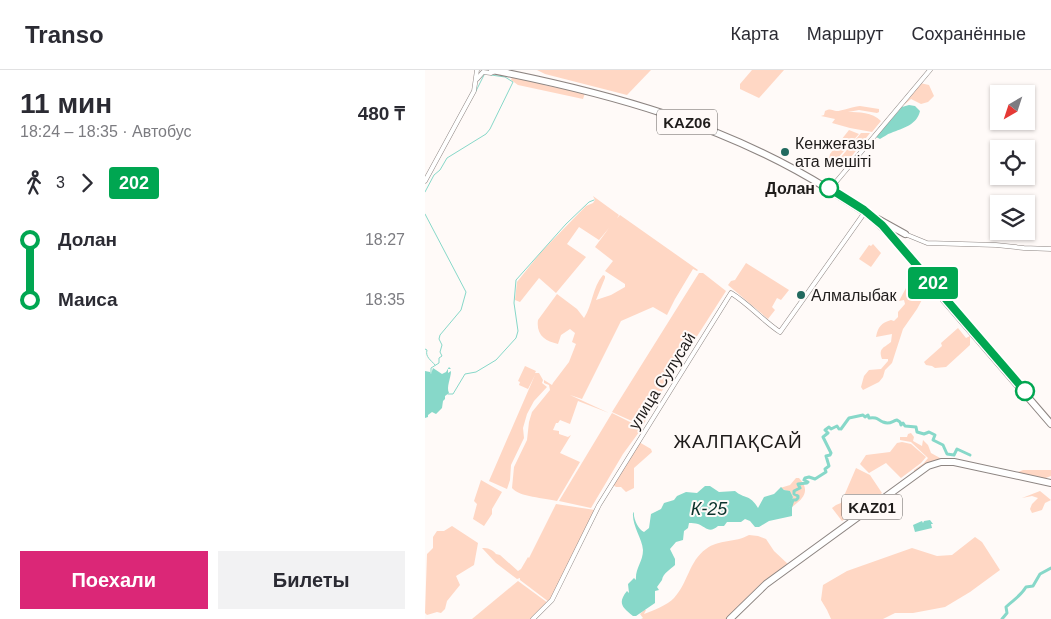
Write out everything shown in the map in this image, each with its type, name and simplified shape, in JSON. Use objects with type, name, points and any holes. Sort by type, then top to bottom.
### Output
[{"type":"highway","name":"KАZ06","points":[[493,70],[522,75]]},
{"type":"highway","name":"KАZ06","points":[[501,70],[650,107],[736,138],[791,165],[830,189],[867,213],[895,236],[1051,422]]},
{"type":"highway","name":"KАZ06","points":[[766,152],[867,213]]},
{"type":"highway","points":[[895,236],[905,234]]},
{"type":"highway","name":"KАZ06","points":[[895,236],[899,245],[1051,422]]},
{"type":"highway","name":"KАZ01","points":[[730,619],[766,584],[928,466],[941,462],[954,462],[1037,480],[1051,480]]},
{"type":"main road","points":[[425,181],[474,91],[477,70]]},
{"type":"main road","points":[[477,80],[482,72],[491,73],[493,70]]},
{"type":"main road","points":[[830,189],[930,70]]},
{"type":"main road","name":"улица Сулусай","points":[[533,619],[553,598],[596,510],[731,293],[780,332],[867,213]]},
{"type":"main road","points":[[905,234],[927,243],[1051,249]]},
{"type":"shaded area","points":[[537,70],[651,70],[627,95],[545,74]]},
{"type":"shaded area","points":[[752,70],[784,70],[759,98],[740,89],[740,84]]},
{"type":"shaded area","points":[[513,75],[539,81],[544,85],[585,93],[583,99],[518,85],[511,80]]},
{"type":"shaded area","points":[[920,83],[929,85],[934,96],[928,102],[921,104],[911,99],[904,105]]},
{"type":"shaded area","points":[[860,106],[879,109],[877,113],[859,110],[848,112],[865,113],[881,121],[872,132],[832,123],[835,119],[821,116],[824,115],[825,111],[837,111]]},
{"type":"shaded area","points":[[849,130],[859,134],[836,160],[829,159],[830,154]]},
{"type":"shaded area","points":[[861,133],[870,133],[851,157],[847,156],[847,162],[843,165],[836,163]]},
{"type":"shaded area","points":[[593,196],[619,215],[617,218],[620,215],[698,270],[693,269],[667,315],[653,307],[621,321],[582,399],[570,395],[609,413],[578,401],[570,424],[560,420],[556,423],[553,430],[559,431],[559,434],[568,437],[571,435],[560,453],[580,462],[557,501],[526,495],[512,488],[514,467],[527,440],[532,412],[550,390],[549,385],[544,383],[544,380],[552,385],[569,362],[576,344],[572,342],[575,333],[570,329],[561,335],[558,344],[545,339],[538,330],[538,320],[557,294],[577,309],[584,318],[599,280],[603,275],[605,278],[596,300],[611,295],[625,287],[625,284],[605,271],[613,261],[595,247],[609,228],[599,240],[579,227],[567,244],[586,257],[556,293],[539,278],[520,302],[515,300],[517,282],[541,252],[586,206],[593,203],[595,200]]},
{"type":"shaded area","points":[[873,244],[881,253],[871,267],[859,259],[869,245]]},
{"type":"shaded area","points":[[746,263],[789,290],[781,300],[777,298],[772,307],[775,310],[768,319],[728,285],[731,281],[735,280]]},
{"type":"shaded area","points":[[699,273],[703,273],[726,291],[653,405],[643,426],[612,412]]},
{"type":"shaded area","points":[[917,285],[916,288],[924,296],[903,329],[892,363],[885,370],[879,382],[863,390],[861,387],[864,376],[869,370],[881,369],[888,361],[888,359],[882,359],[881,353],[882,349],[891,342],[892,334],[876,337],[879,328],[882,324],[891,320],[894,321],[898,317],[898,312],[905,304],[904,300],[899,301],[906,288],[911,291]]},
{"type":"shaded area","points":[[958,328],[966,338],[970,336],[970,345],[946,367],[935,368],[926,365],[924,362]]},
{"type":"shaded area","points":[[525,366],[536,371],[535,373],[539,373],[543,380],[542,383],[547,387],[534,401],[527,414],[523,428],[524,438],[511,465],[507,489],[489,481],[535,375],[528,389],[519,385],[520,382],[518,381]]},
{"type":"shaded area","points":[[612,413],[642,428],[623,454],[591,508],[559,501]]},
{"type":"shaded area","points":[[911,433],[914,437],[913,441],[922,446],[923,440],[928,445],[931,453],[940,458],[940,461],[915,473],[914,470],[928,458],[911,442],[900,440],[900,437],[907,437]]},
{"type":"shaded area","points":[[639,442],[651,449],[652,452],[634,468],[634,488],[626,492],[621,487],[613,485]]},
{"type":"shaded area","points":[[897,443],[911,444],[926,457],[901,478],[886,463],[869,473],[860,464],[866,455],[890,452]]},
{"type":"shaded area","points":[[856,468],[870,475],[882,493],[842,521],[832,508],[841,503]]},
{"type":"shaded area","points":[[1023,470],[1051,470],[1051,476],[1043,479],[1018,475],[1018,472]]},
{"type":"shaded area","points":[[796,478],[799,478],[803,483],[805,492],[800,500],[788,510],[793,497],[790,491],[780,488],[790,485]]},
{"type":"shaded area","points":[[481,480],[502,492],[484,526],[473,519],[477,504],[474,501]]},
{"type":"shaded area","points":[[1040,491],[1051,500],[1045,503],[1042,510],[1032,513],[1030,509],[1032,504],[1038,498],[1032,496],[1022,498]]},
{"type":"shaded area","points":[[556,504],[595,510],[549,602],[520,580],[520,578],[517,579],[496,563],[482,548],[490,549],[500,555],[518,571],[529,558]]},
{"type":"shaded area","points":[[452,526],[478,543],[474,565],[456,576],[460,585],[447,601],[445,609],[441,613],[437,612],[427,615],[425,613],[427,554],[433,548],[433,537],[437,531],[444,531]]},
{"type":"shaded area","points":[[749,535],[766,539],[774,551],[789,565],[744,601],[726,619],[641,619],[643,618],[640,614],[644,610],[646,610],[644,614],[674,598],[683,586],[692,566],[706,549],[716,544]]},
{"type":"shaded area","points":[[975,537],[982,542],[1000,570],[970,592],[945,607],[913,613],[895,613],[883,619],[831,619],[821,600],[823,585],[847,571],[912,548],[937,556],[952,555]]},
{"type":"shaded area","points":[[518,581],[548,603],[532,619],[472,619]]},
{"type":"water","points":[[915,106],[920,111],[913,123],[880,139],[876,137],[902,107]]},
{"type":"water","points":[[449,367],[451,369],[448,369],[448,373],[451,371],[449,393],[445,396],[442,408],[436,414],[432,412],[425,418],[425,371],[431,374],[433,368],[442,374]]},
{"type":"water","name":"К-25","points":[[705,486],[710,486],[719,492],[735,491],[750,499],[758,508],[764,497],[774,494],[781,487],[784,490],[790,491],[793,497],[789,509],[792,507],[792,516],[769,521],[759,527],[755,527],[750,521],[745,519],[741,522],[727,522],[724,526],[718,526],[710,530],[695,523],[689,523],[688,528],[684,531],[683,540],[676,542],[670,549],[675,559],[675,565],[665,573],[657,587],[659,590],[655,591],[655,603],[636,616],[633,616],[623,607],[622,598],[627,591],[629,593],[628,584],[634,578],[636,580],[643,554],[633,513],[638,526],[644,532],[649,528],[651,514],[661,509],[664,503],[674,500],[677,496],[686,492],[697,493]]},
{"type":"water","points":[[930,520],[933,524],[931,524],[932,528],[915,532],[913,525]]},
{"type":"waterway","points":[[476,91],[485,73]]},
{"type":"waterway","points":[[425,192],[434,175],[440,170],[447,158],[486,134],[490,129],[513,82],[505,77],[491,75]]},
{"type":"waterway","name":"Долан","points":[[448,394],[453,394],[465,374],[476,372],[496,360],[516,338],[518,331],[514,303],[516,280],[566,224],[589,202],[594,200]]},
{"type":"waterway","points":[[425,214],[466,292],[461,310],[440,335],[439,339],[442,345],[440,352],[442,356],[439,358],[439,363],[431,368],[431,373]]},
{"type":"waterway","points":[[425,349],[427,350],[428,357],[435,365]]},
{"type":"waterway","points":[[841,429],[849,418],[863,415],[865,417],[868,415],[869,418],[875,418],[885,423],[897,420],[901,425],[903,423],[905,426],[916,427],[917,432],[924,434],[929,432],[935,435],[933,440],[943,445],[947,454],[954,455],[957,449],[970,455]]},
{"type":"waterway","points":[[786,511],[790,509],[793,500],[798,498],[794,494],[794,491],[800,488],[798,484],[807,483],[804,480],[805,478],[815,479],[826,472],[825,469],[829,466],[826,456],[831,453],[823,437],[828,433],[825,430],[829,427],[831,429],[837,426],[839,429]]},
{"type":"waterway","points":[[1002,619],[1007,613],[1006,607],[1026,587],[1033,586],[1040,574],[1051,568]]},
{"type":"bus line","name":"202","points":[[829,188],[864,210],[882,225],[1025,391]]},
{"type":"place","name":"Кенжеғазы ата мешіті","points":[[785,152]]},
{"type":"place","name":"Долан","points":[[829,188]]},
{"type":"place","name":"Алмалыбак","points":[[801,295]]},
{"type":"district","name":"ЖАЛПАҚСАЙ","points":[[738,441]]}]
